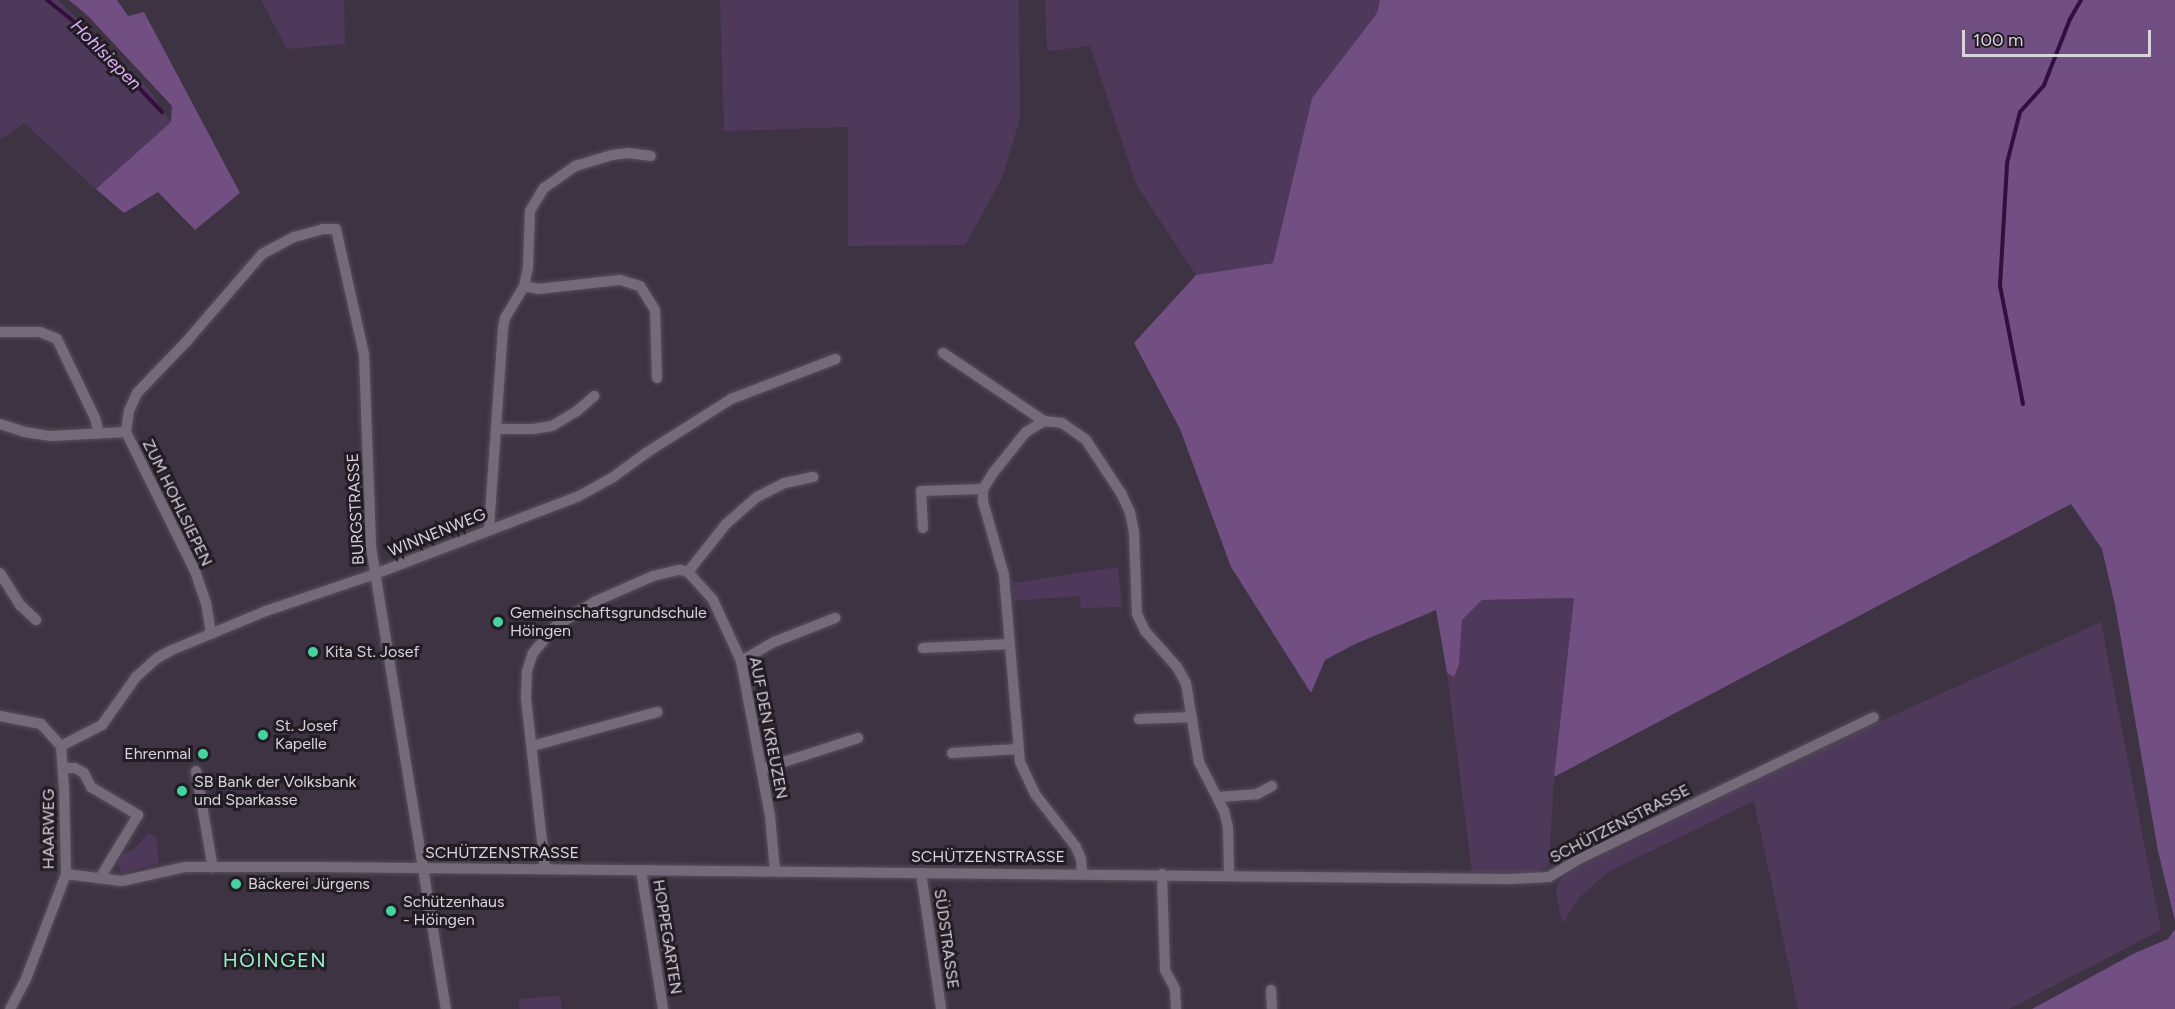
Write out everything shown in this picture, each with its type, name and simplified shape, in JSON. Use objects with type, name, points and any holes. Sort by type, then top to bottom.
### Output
[{"type":"street","points":[[489,528],[498,429],[503,328],[505,318],[524,286],[528,267],[528,219],[533,204],[544,188],[565,172],[593,160],[629,153],[651,156]]},
{"type":"street","name":"BURGSTRASSE","points":[[262,254],[294,237],[323,229],[336,229],[364,354],[371,547],[446,1009]]},
{"type":"street","name":"ZUM HOHLSIEPEN","points":[[212,634],[206,603],[195,571],[126,432],[129,411],[137,393],[186,342],[262,254]]},
{"type":"street","points":[[524,286],[538,289],[620,280],[640,286],[655,310],[657,378]]},
{"type":"street","points":[[0,332],[40,332],[57,339],[95,418],[99,433]]},
{"type":"street","points":[[943,353],[1044,421],[1062,423],[1086,440],[1121,493],[1134,533],[1137,615],[1146,631],[1182,674],[1203,773],[1218,797],[1228,827],[1229,875]]},
{"type":"street","name":"WINNENWEG","points":[[62,746],[102,725],[136,677],[157,658],[266,610],[375,574],[596,488],[665,440],[747,392],[836,359]]},
{"type":"street","points":[[498,429],[532,429],[552,426],[577,411],[594,396]]},
{"type":"street","points":[[1044,421],[1026,432],[983,489],[985,516],[1004,575],[1018,749],[1028,783],[1076,848],[1081,859],[1082,873]]},
{"type":"street","points":[[0,424],[38,435],[126,432]]},
{"type":"street","points":[[545,868],[526,672],[533,653],[544,638],[572,614],[625,587],[667,572],[688,572],[726,524],[757,497],[785,483],[813,477]]},
{"type":"street","points":[[923,528],[921,491],[983,489]]},
{"type":"street","name":"AUF DEN KREUZEN","points":[[688,572],[713,600],[741,661],[762,769],[775,872]]},
{"type":"street","points":[[0,573],[20,605],[36,620]]},
{"type":"street","points":[[741,661],[774,642],[835,618]]},
{"type":"street","points":[[923,648],[1010,644]]},
{"type":"street","points":[[532,746],[587,729],[657,712]]},
{"type":"street","points":[[0,716],[40,724],[62,746]]},
{"type":"street","points":[[1138,720],[1192,717]]},
{"type":"street","name":"SCHÜTZENSTRASSE","points":[[66,874],[122,881],[185,867],[545,868],[1510,879],[1549,877],[1579,859],[1874,717]]},
{"type":"street","points":[[762,769],[858,738]]},
{"type":"street","name":"HAARWEG","points":[[10,1009],[26,979],[66,874],[62,746]]},
{"type":"street","points":[[952,753],[1018,749]]},
{"type":"street","points":[[63,768],[75,768],[84,774],[91,787],[138,815],[100,878]]},
{"type":"street","points":[[196,771],[213,868]]},
{"type":"street","points":[[1218,797],[1257,794],[1272,786]]},
{"type":"street","name":"HOPPEGARTEN","points":[[641,870],[663,1009]]},
{"type":"street","name":"SÜDSTRASSE","points":[[921,873],[941,1009]]},
{"type":"street","points":[[1162,874],[1165,970],[1175,989],[1176,1009]]},
{"type":"street","points":[[1271,990],[1272,1009]]},
{"type":"shaded area","points":[[0,0],[58,0],[147,87],[171,122],[96,189],[24,123],[0,140]]},
{"type":"shaded area","points":[[69,0],[117,0],[128,16],[144,12],[240,193],[195,230],[158,192],[124,213],[96,189],[171,122],[172,106],[88,16]]},
{"type":"shaded area","points":[[261,0],[344,0],[345,44],[287,49]]},
{"type":"shaded area","points":[[720,0],[1019,0],[1020,118],[1002,178],[965,245],[848,246],[848,127],[724,131]]},
{"type":"shaded area","points":[[1045,0],[1380,0],[1377,13],[1312,98],[1273,263],[1196,275],[1136,184],[1090,46],[1047,51]]},
{"type":"shaded area","points":[[1380,0],[2175,0],[2175,921],[2158,851],[2115,605],[2102,549],[2071,504],[1554,777],[1574,598],[1482,600],[1462,620],[1459,665],[1454,677],[1447,673],[1436,610],[1355,644],[1325,660],[1311,693],[1231,567],[1180,429],[1134,343],[1196,275],[1273,263],[1312,98],[1377,13]]},
{"type":"shaded area","points":[[1118,567],[1122,607],[1081,608],[1079,596],[1014,601],[1012,583]]},
{"type":"shaded area","points":[[1574,598],[1554,777],[1549,865],[1534,873],[1472,872],[1447,673],[1454,677],[1459,665],[1462,620],[1482,600]]},
{"type":"shaded area","points":[[2101,622],[2161,930],[2009,1009],[1798,1009],[1754,801],[1608,872],[1581,896],[1562,924],[1556,893],[1558,882],[1575,869],[1878,722]]},
{"type":"shaded area","points":[[149,833],[156,838],[159,863],[121,873],[118,863],[123,854],[134,849]]},
{"type":"shaded area","points":[[2175,929],[2175,1009],[2032,1009],[2135,953],[2168,939]]},
{"type":"shaded area","points":[[560,996],[562,1009],[520,1009],[518,999]]},
{"type":"waterway","name":"Hohlsiepen","points":[[47,0],[82,28],[162,112]]},
{"type":"waterway","points":[[2023,404],[2000,286],[2007,163],[2020,112],[2044,85],[2070,19],[2081,0]]},
{"type":"place","name":"Gemeinschaftsgrundschule Höingen","points":[[498,622]]},
{"type":"place","name":"Kita St. Josef","points":[[313,652]]},
{"type":"place","name":"St. Josef Kapelle","points":[[263,735]]},
{"type":"place","name":"Ehrenmal","points":[[203,754]]},
{"type":"place","name":"SB Bank der Volksbank und Sparkasse","points":[[182,791]]},
{"type":"place","name":"Bäckerei Jürgens","points":[[236,884]]},
{"type":"place","name":"Schützenhaus - Höingen","points":[[391,911]]},
{"type":"district","name":"HÖINGEN","points":[[275,960]]}]
